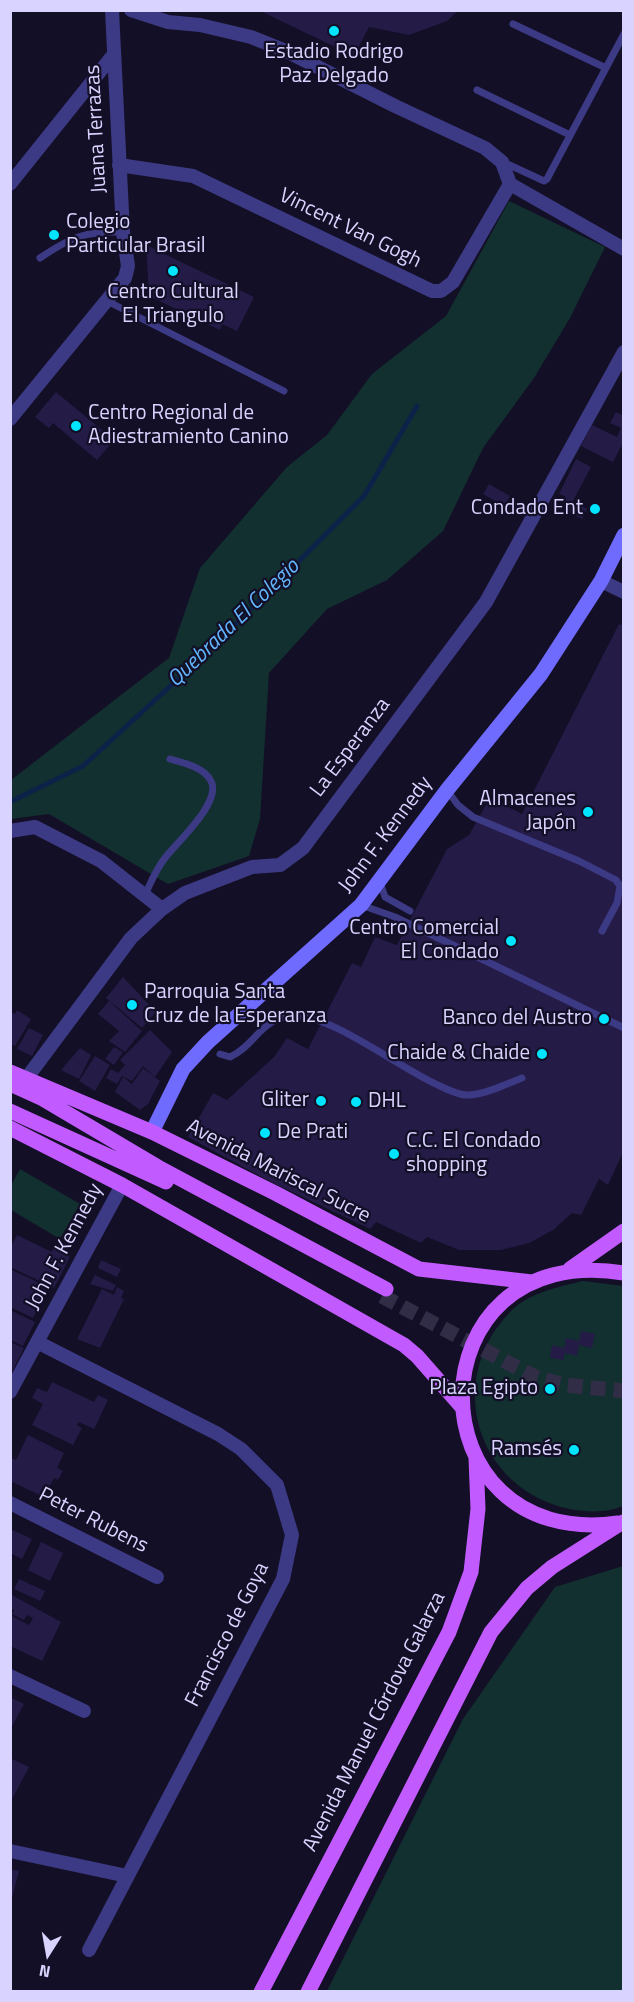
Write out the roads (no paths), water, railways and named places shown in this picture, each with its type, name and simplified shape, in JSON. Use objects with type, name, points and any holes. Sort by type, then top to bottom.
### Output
[{"type":"main road","name":"John F. Kennedy","points":[[152,1132],[183,1069],[208,1041],[361,905],[447,790],[541,674],[601,581],[624,535]]},
{"type":"main road","name":"Avenida Mariscal Sucre","points":[[10,1072],[152,1132],[275,1193],[419,1269],[532,1282]]},
{"type":"main road","points":[[10,1084],[43,1099],[158,1167],[384,1293],[159,1179],[10,1111]]},
{"type":"main road","points":[[10,1128],[122,1185],[404,1345],[417,1356],[461,1406]]},
{"type":"main road","points":[[569,1270],[624,1231]]},
{"type":"main road","points":[[623,1522],[566,1524],[538,1515],[514,1501],[492,1482],[476,1458],[466,1433],[461,1406],[463,1374],[472,1345],[487,1319],[507,1298],[532,1282],[569,1270],[597,1269],[624,1273]]},
{"type":"main road","name":"Avenida Manuel Córdova Galarza","points":[[261,1992],[449,1632],[471,1572],[478,1509],[476,1458]]},
{"type":"main road","points":[[309,1992],[491,1632],[536,1581],[552,1567],[623,1522]]},
{"type":"street","name":"Juana Terrazas","points":[[10,419],[125,278],[128,266],[123,232],[112,10]]},
{"type":"street","points":[[131,10],[168,22],[200,25],[250,38],[286,51],[485,148],[502,162],[510,184],[624,249]]},
{"type":"street","points":[[10,184],[114,54]]},
{"type":"street","name":"Vincent Van Gogh","points":[[119,165],[193,176],[432,291],[441,291],[453,282],[510,184]]},
{"type":"street","name":"La Esperanza","points":[[26,1079],[131,938],[162,909],[185,892],[252,867],[280,865],[303,848],[486,602],[624,352]]},
{"type":"street","points":[[601,581],[624,592]]},
{"type":"street","points":[[10,831],[34,827],[101,861],[162,909]]},
{"type":"street","name":"John F. Kennedy","points":[[10,1392],[122,1185]]},
{"type":"street","name":"Francisco de Goya","points":[[38,1342],[218,1434],[241,1449],[277,1485],[292,1535],[283,1579],[89,1950]]},
{"type":"street","name":"Peter Rubens","points":[[10,1503],[157,1577]]},
{"type":"street","points":[[10,1676],[84,1712]]},
{"type":"street","points":[[10,1851],[127,1876]]},
{"type":"lane","points":[[513,24],[606,68]]},
{"type":"lane","points":[[502,162],[545,181],[624,34]]},
{"type":"lane","points":[[477,90],[570,135]]},
{"type":"lane","points":[[40,258],[69,238],[94,232],[123,232]]},
{"type":"lane","points":[[106,300],[284,391]]},
{"type":"lane","points":[[145,895],[164,859],[209,804],[214,792],[210,780],[202,771],[170,759]]},
{"type":"lane","points":[[447,790],[458,805],[473,817],[579,861],[616,880],[620,886],[617,903],[602,931]]},
{"type":"lane","points":[[380,879],[386,897],[410,911]]},
{"type":"lane","points":[[361,905],[395,917],[624,1028]]},
{"type":"lane","points":[[208,1041],[221,1054],[230,1057],[240,1052],[265,1024],[289,1015],[316,1020],[334,1028],[425,1080],[469,1096],[522,1078]]},
{"type":"waterway","name":"Quebrada El Colegio","points":[[10,802],[83,766],[213,647],[364,496],[417,406]]},
{"type":"tunnel","points":[[382,1296],[537,1378],[565,1385],[624,1391]]},
{"type":"place","name":"Estadio Rodrigo Paz Delgado","points":[[334,31]]},
{"type":"place","name":"Colegio Particular Brasil","points":[[54,235]]},
{"type":"place","name":"Centro Cultural El Triangulo","points":[[173,271]]},
{"type":"place","name":"Centro Regional de Adiestramiento Canino","points":[[76,426]]},
{"type":"place","name":"Condado Ent","points":[[595,509]]},
{"type":"place","name":"Almacenes Japón","points":[[588,812]]},
{"type":"place","name":"Centro Comercial El Condado","points":[[511,941]]},
{"type":"place","name":"Parroquia Santa Cruz de la Esperanza","points":[[132,1005]]},
{"type":"place","name":"Banco del Austro","points":[[604,1019]]},
{"type":"place","name":"Chaide & Chaide","points":[[542,1054]]},
{"type":"place","name":"Gliter","points":[[321,1101]]},
{"type":"place","name":"DHL","points":[[356,1102]]},
{"type":"place","name":"De Prati","points":[[265,1133]]},
{"type":"place","name":"C.C. El Condado shopping","points":[[394,1154]]},
{"type":"place","name":"Plaza Egipto","points":[[550,1389]]},
{"type":"place","name":"Ramsés","points":[[574,1450]]}]
